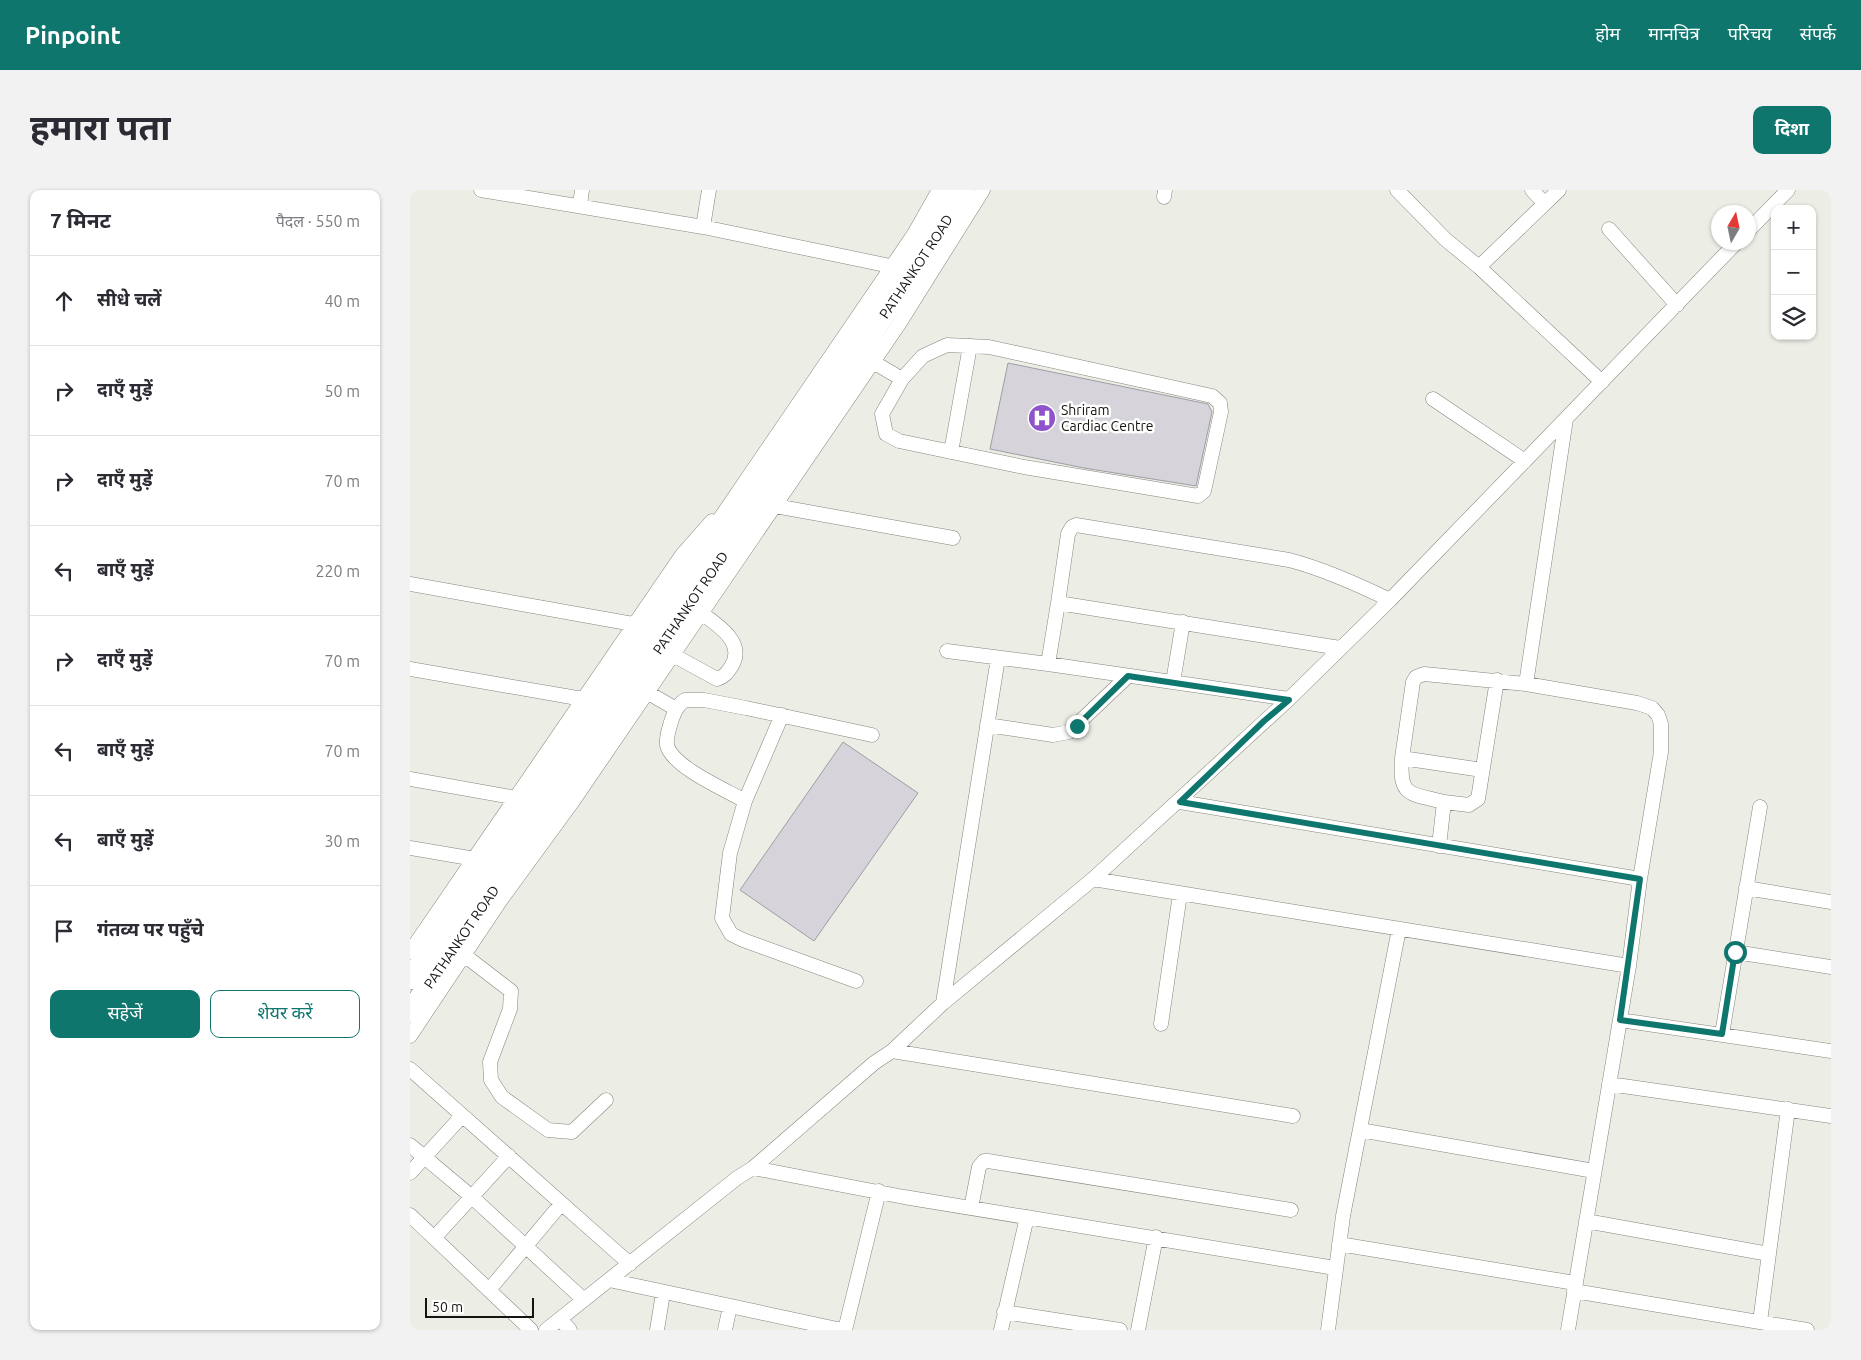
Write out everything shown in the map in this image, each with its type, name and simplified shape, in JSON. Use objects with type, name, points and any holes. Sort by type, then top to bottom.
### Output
[{"type":"highway","points":[[410,980],[895,267],[943,190]]},
{"type":"highway","name":"PATHANKOT ROAD","points":[[410,1012],[695,610],[940,232],[964,190]]},
{"type":"street","points":[[481,190],[504,192],[703,227],[895,267]]},
{"type":"street","points":[[580,205],[582,190]]},
{"type":"street","points":[[703,227],[709,190]]},
{"type":"street","points":[[410,1036],[641,688],[673,656],[695,610],[775,506],[873,362],[939,263],[983,190]]},
{"type":"street","points":[[1397,190],[1445,239],[1479,267],[1602,382]]},
{"type":"street","points":[[1532,190],[1544,204]]},
{"type":"street","points":[[1479,267],[1559,190]]},
{"type":"street","points":[[1756,223],[1788,190]]},
{"type":"street","points":[[1609,229],[1677,305]]},
{"type":"street","points":[[546,1330],[737,1178],[753,1168],[874,1063],[892,1051],[943,1003],[1093,880],[1180,802],[1264,721],[1289,700],[1390,600],[1730,250]]},
{"type":"street","points":[[947,346],[989,347],[1212,396],[1220,403],[1221,412],[1204,491],[1198,496],[1024,467],[899,441],[886,434],[882,414],[902,379],[923,356],[947,346]]},
{"type":"street","points":[[951,452],[970,346]]},
{"type":"street","points":[[873,362],[902,379]]},
{"type":"street","points":[[1433,399],[1525,461]]},
{"type":"street","points":[[1526,684],[1566,419]]},
{"type":"street","points":[[410,952],[682,555],[749,482]]},
{"type":"street","points":[[775,506],[952,538]]},
{"type":"street","points":[[1048,664],[1068,534],[1072,527],[1076,525],[1289,560],[1308,565],[1352,582],[1390,600]]},
{"type":"street","points":[[410,584],[633,624]]},
{"type":"street","points":[[1058,602],[1340,648]]},
{"type":"street","points":[[673,656],[712,678],[722,677],[726,674],[737,654],[735,645],[729,637],[695,610]]},
{"type":"street","points":[[1173,682],[1183,622]]},
{"type":"street","points":[[947,651],[1289,700]]},
{"type":"street","points":[[943,1003],[998,658]]},
{"type":"street","points":[[410,669],[583,699]]},
{"type":"street","points":[[1497,680],[1478,799],[1470,805],[1444,802],[1415,794],[1405,788],[1400,778],[1413,682],[1416,677],[1424,674],[1497,680],[1638,703],[1652,708],[1658,715],[1661,724],[1661,752],[1640,879],[1629,966],[1568,1330]]},
{"type":"street","points":[[987,725],[1052,734],[1068,732],[1128,676]]},
{"type":"street","points":[[641,688],[676,709]]},
{"type":"street","points":[[745,801],[680,763],[671,753],[667,744],[668,733],[676,709],[681,703],[692,699],[782,715],[872,735]]},
{"type":"street","points":[[782,715],[745,801],[730,853],[723,897],[722,918],[731,934],[749,943],[856,981]]},
{"type":"street","points":[[1402,758],[1482,770]]},
{"type":"street","points":[[410,779],[517,798]]},
{"type":"street","points":[[1180,802],[1640,879]]},
{"type":"street","points":[[1439,846],[1444,802]]},
{"type":"street","points":[[1722,1034],[1760,807]]},
{"type":"street","points":[[410,848],[475,859]]},
{"type":"street","points":[[1093,880],[1629,966]]},
{"type":"street","points":[[1746,888],[1831,902]]},
{"type":"street","points":[[1161,1024],[1180,894]]},
{"type":"street","points":[[1328,1330],[1339,1244],[1399,929]]},
{"type":"street","points":[[1735,952],[1831,967]]},
{"type":"street","points":[[464,955],[511,991],[510,1009],[490,1062],[491,1080],[502,1096],[548,1130],[572,1132],[606,1100]]},
{"type":"street","points":[[1620,1020],[1831,1051]]},
{"type":"street","points":[[892,1051],[1293,1116]]},
{"type":"street","points":[[410,1069],[630,1264]]},
{"type":"street","points":[[1609,1084],[1831,1116]]},
{"type":"street","points":[[1760,1322],[1788,1109]]},
{"type":"street","points":[[410,1173],[462,1116]]},
{"type":"street","points":[[1360,1130],[1594,1171]]},
{"type":"street","points":[[410,1145],[472,1196],[584,1300]]},
{"type":"street","points":[[434,1238],[509,1156]]},
{"type":"street","points":[[972,1208],[979,1167],[984,1161],[988,1161],[1291,1210]]},
{"type":"street","points":[[753,1168],[972,1208],[1335,1268]]},
{"type":"street","points":[[608,1280],[664,1294],[730,1306],[786,1324],[844,1330],[879,1191]]},
{"type":"street","points":[[489,1290],[561,1204]]},
{"type":"street","points":[[410,1215],[531,1330]]},
{"type":"street","points":[[1001,1330],[1027,1217]]},
{"type":"street","points":[[1586,1221],[1769,1254]]},
{"type":"street","points":[[1138,1330],[1156,1237]]},
{"type":"street","points":[[1339,1244],[1807,1330]]},
{"type":"street","points":[[657,1330],[664,1294]]},
{"type":"street","points":[[724,1330],[730,1306]]},
{"type":"street","points":[[1004,1312],[1120,1330]]},
{"type":"street","points":[[560,1319],[570,1330]]},
{"type":"building","points":[[1008,363],[1208,404],[1212,412],[1196,486],[1084,468],[990,449]]},
{"type":"building","points":[[843,742],[918,793],[814,941],[740,890]]},
{"type":"place","name":"Shriram Cardiac Centre","points":[[1042,418]]},
{"type":"route","points":[[1077,726],[1128,676],[1289,700],[1264,721],[1180,802],[1640,879],[1620,1020],[1722,1034],[1735,952]]}]
